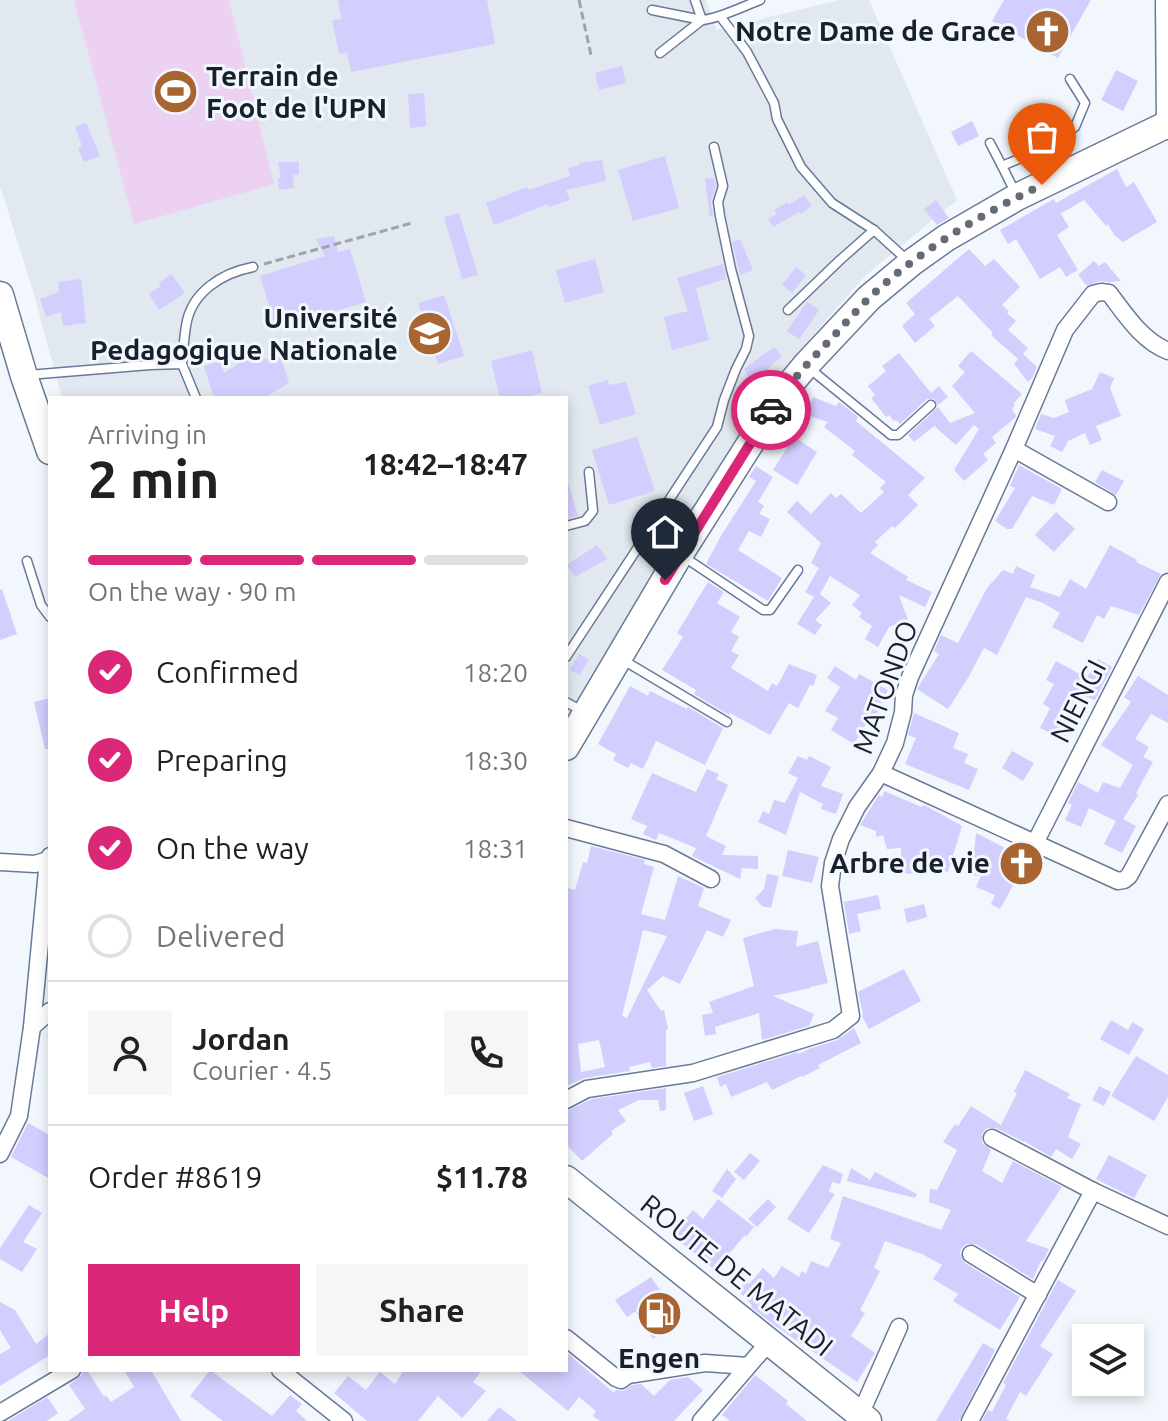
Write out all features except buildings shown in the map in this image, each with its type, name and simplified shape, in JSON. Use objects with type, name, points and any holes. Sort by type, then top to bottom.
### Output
[{"type":"main road","points":[[568,739],[576,708],[619,658],[680,554],[781,395],[869,298],[946,238],[1017,197],[1167,127]]},
{"type":"main road","points":[[0,295],[48,445]]},
{"type":"main road","name":"ROUTE DE MATADI","points":[[568,1181],[864,1418]]},
{"type":"street","points":[[1164,0],[1167,127]]},
{"type":"street","name":"MATONDO","points":[[568,1099],[587,1089],[693,1073],[833,1030],[851,1016],[830,886],[833,863],[857,807],[881,773],[895,743],[910,677],[1065,330],[1093,294],[1109,293],[1150,342],[1168,351]]},
{"type":"street","points":[[1014,449],[1108,502]]},
{"type":"street","name":"NIENGI","points":[[1035,843],[1168,582]]},
{"type":"street","points":[[881,773],[1118,881],[1129,876],[1168,804]]},
{"type":"street","points":[[568,829],[664,854],[711,879]]},
{"type":"street","points":[[0,862],[35,864],[48,858]]},
{"type":"street","points":[[0,1154],[19,1116],[32,1027],[48,868]]},
{"type":"street","points":[[32,1027],[48,1013]]},
{"type":"street","points":[[992,1138],[1168,1226]]},
{"type":"street","points":[[970,1421],[1093,1191]]},
{"type":"street","points":[[971,1254],[1038,1295]]},
{"type":"street","points":[[864,1418],[899,1327]]},
{"type":"street","points":[[568,1340],[621,1380],[628,1375],[705,1363],[748,1366]]},
{"type":"street","points":[[701,1421],[769,1342]]},
{"type":"street","points":[[0,1413],[69,1372]]},
{"type":"street","points":[[283,1372],[344,1421]]},
{"type":"lane","points":[[695,0],[702,20]]},
{"type":"lane","points":[[652,10],[702,20],[760,0]]},
{"type":"lane","points":[[720,16],[747,52],[774,103],[777,119],[801,167],[832,203],[874,230],[911,263]]},
{"type":"lane","points":[[660,53],[702,20]]},
{"type":"lane","points":[[1002,166],[1040,150],[1075,127],[1085,103],[1070,79]]},
{"type":"lane","points":[[990,143],[1017,197]]},
{"type":"lane","points":[[568,654],[717,427],[724,400],[746,349],[749,336],[720,216],[718,202],[723,186],[714,147]]},
{"type":"lane","points":[[788,310],[874,230]]},
{"type":"lane","points":[[195,396],[182,364],[190,309],[204,290],[221,278],[253,267]]},
{"type":"lane","points":[[24,376],[182,364]]},
{"type":"lane","points":[[806,365],[891,435],[898,435],[931,405]]},
{"type":"lane","points":[[568,525],[585,521],[593,511],[589,472]]},
{"type":"lane","points":[[680,554],[763,610],[770,610],[798,570]]},
{"type":"lane","points":[[27,561],[41,605],[48,614]]},
{"type":"lane","points":[[619,658],[727,722]]},
{"type":"path","points":[[579,0],[591,55]]},
{"type":"path","points":[[253,267],[412,223]]},
{"type":"shaded area","name":"Université Pedagogique Nationale","points":[[0,0],[706,0],[716,30],[840,0],[869,0],[957,200],[866,275],[776,377],[568,720],[568,396],[61,396],[0,186]]},
{"type":"shaded area","name":"Terrain de Foot de l'UPN","points":[[74,0],[229,0],[274,184],[134,224]]},
{"type":"way so far","points":[[771,410],[806,365],[869,298],[911,263],[946,238],[1042,185]]},
{"type":"place","name":"Notre Dame de Grace","points":[[1047,31]]},
{"type":"place","name":"Terrain de Foot de l'UPN","points":[[175,92]]},
{"type":"place","name":"Université Pedagogique Nationale","points":[[429,334]]},
{"type":"place","name":"Arbre de vie","points":[[1021,863]]},
{"type":"place","name":"Engen","points":[[659,1313]]},
{"type":"route","points":[[665,580],[771,410]]}]
